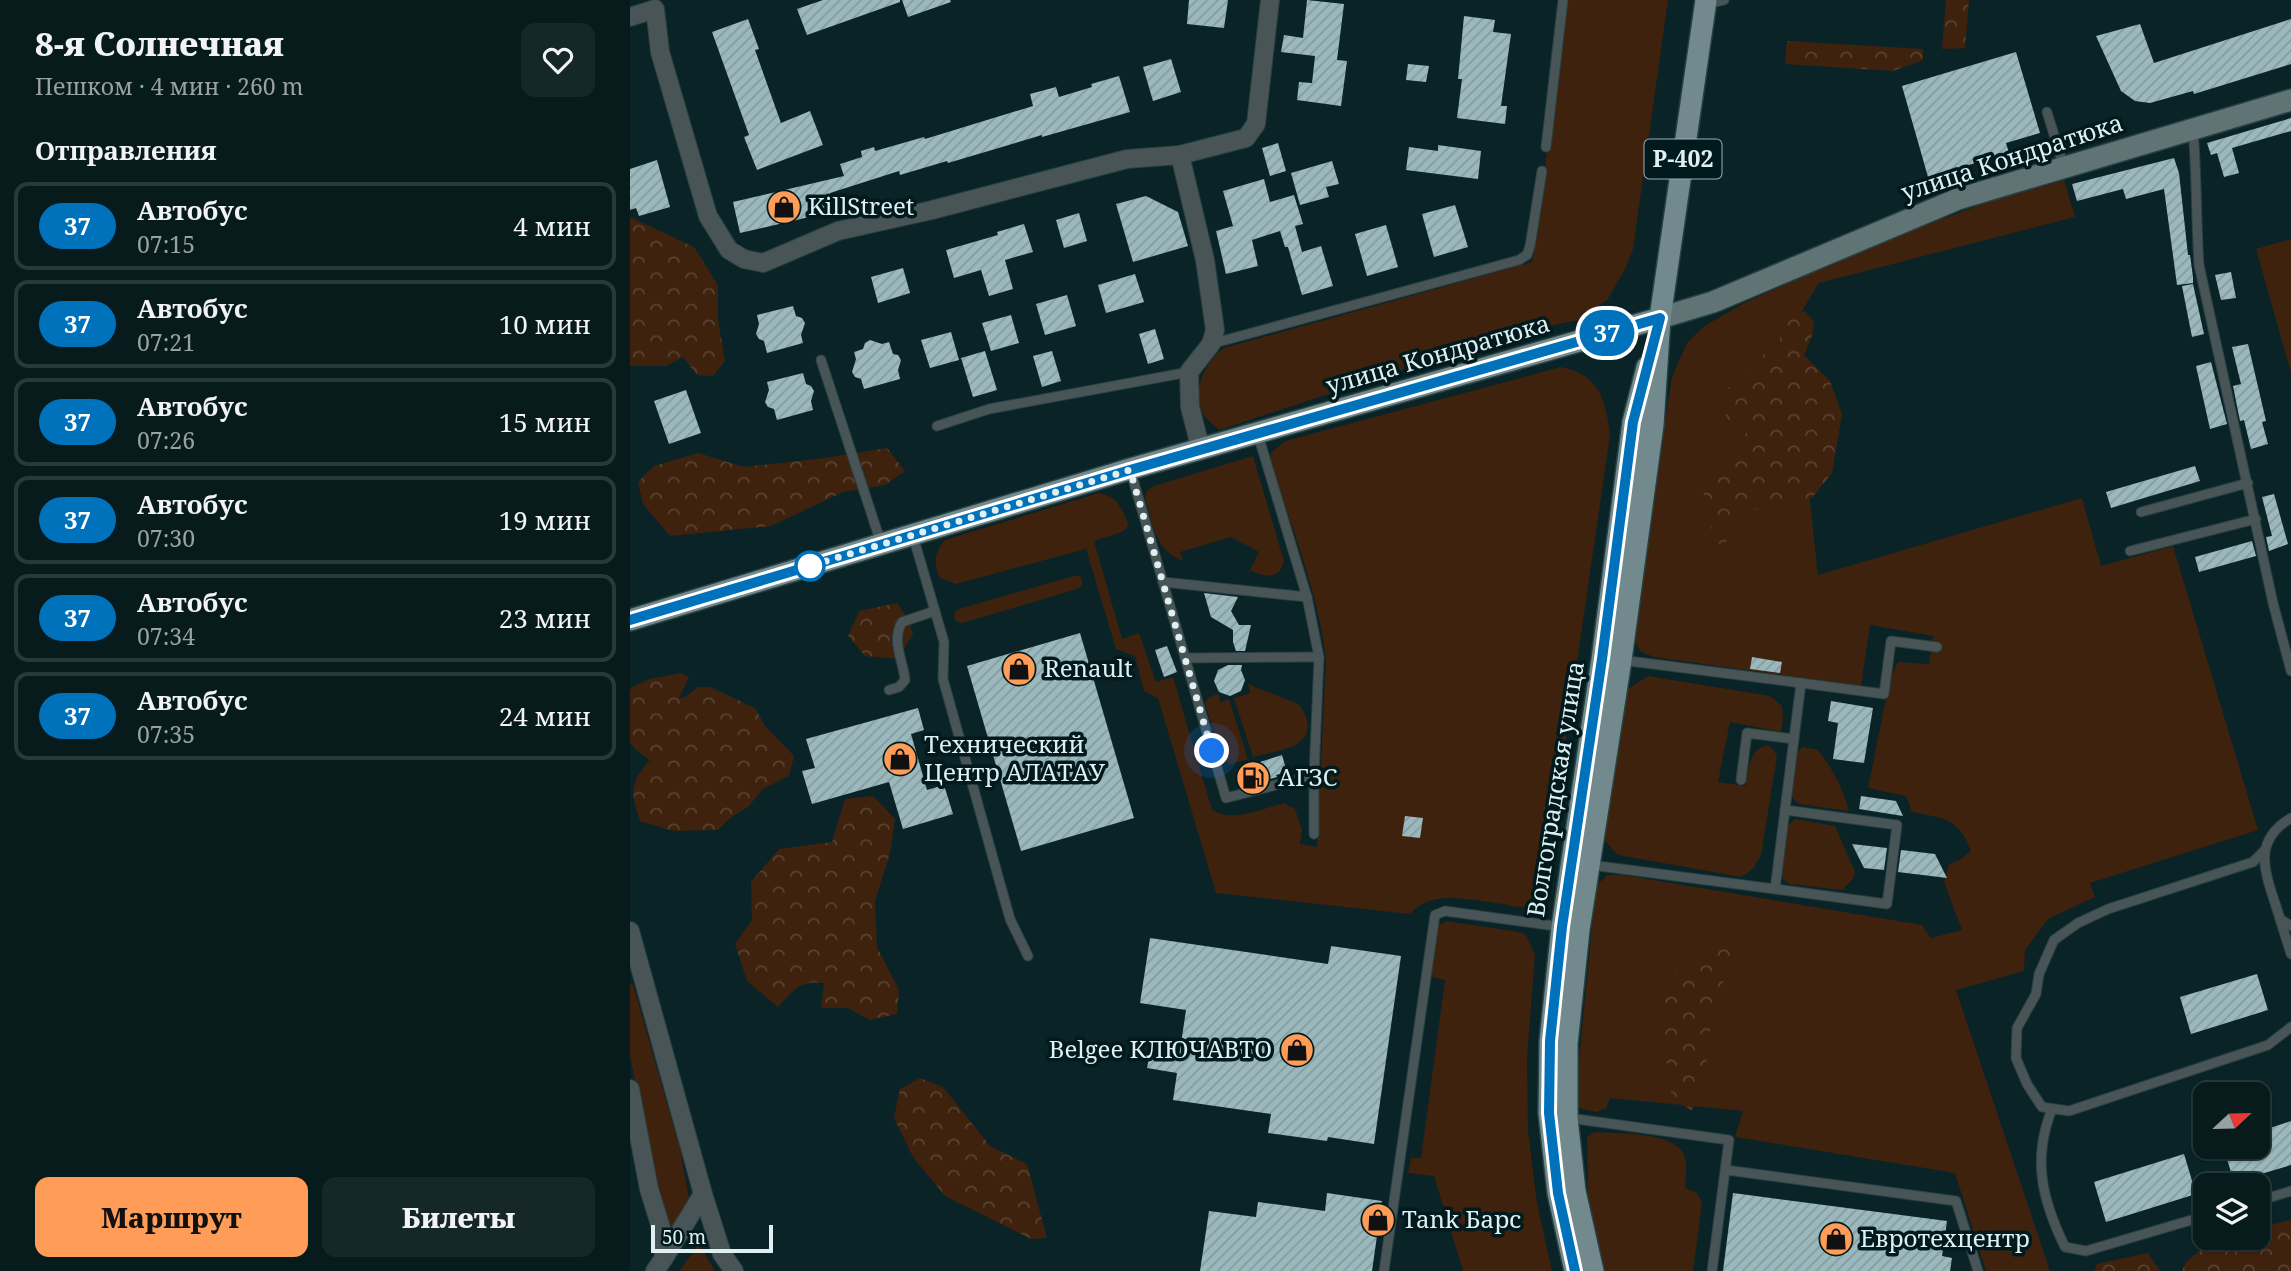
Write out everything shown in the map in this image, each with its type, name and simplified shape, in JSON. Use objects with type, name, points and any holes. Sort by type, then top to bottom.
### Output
[{"type":"main road","name":"Волгоградская улица","points":[[1575,1271],[1558,1193],[1548,1101],[1550,1041],[1570,928],[1633,422],[1660,318],[1712,1]]},
{"type":"main road","name":"Волгоградская улица","points":[[1593,1271],[1575,1191],[1567,1118],[1570,928],[1589,865],[1621,660],[1653,425],[1660,318]]},
{"type":"main road","name":"улица Кондратюка","points":[[630,620],[1130,470],[1660,318]]},
{"type":"street","points":[[630,17],[654,9],[660,52],[708,216],[729,250],[744,258],[762,262],[838,232],[1128,159],[1180,155],[1246,138],[1255,124],[1270,0]]},
{"type":"street","name":"улица Кондратюка","points":[[1660,318],[1713,302],[1958,199],[2291,100]]},
{"type":"street","points":[[1180,155],[1205,260],[1215,330],[1211,344],[1189,372],[1189,407],[1201,450]]},
{"type":"street","points":[[630,931],[636,971],[703,1194],[722,1254],[734,1271]]},
{"type":"street","points":[[630,1089],[649,1189],[662,1231],[660,1264]]},
{"type":"street","points":[[660,1264],[703,1194]]},
{"type":"lane","points":[[1546,147],[1563,0]]},
{"type":"lane","points":[[2048,113],[2064,167]]},
{"type":"lane","points":[[2193,128],[2199,265],[2273,603],[2291,671]]},
{"type":"lane","points":[[1211,344],[1519,260],[1527,255],[1530,246],[1542,171]]},
{"type":"lane","points":[[821,360],[882,545]]},
{"type":"lane","points":[[937,426],[989,409],[1189,372]]},
{"type":"lane","points":[[1258,435],[1307,597],[1319,657],[1314,834]]},
{"type":"lane","points":[[1130,470],[1226,798],[1314,775]]},
{"type":"lane","points":[[2141,512],[2248,483]]},
{"type":"lane","points":[[2130,551],[2256,519]]},
{"type":"lane","points":[[913,536],[944,642],[943,679],[1010,919],[1028,956]]},
{"type":"lane","points":[[1163,583],[1307,597]]},
{"type":"lane","points":[[889,690],[899,687],[905,680],[897,631],[902,622],[935,611]]},
{"type":"lane","points":[[1621,660],[1884,694],[1891,641],[1937,647]]},
{"type":"lane","points":[[1185,658],[1319,657]]},
{"type":"lane","points":[[1774,889],[1801,684]]},
{"type":"lane","points":[[1741,780],[1747,733],[1794,739]]},
{"type":"lane","points":[[1589,865],[1887,904],[1897,825],[1785,810]]},
{"type":"lane","points":[[2291,818],[2280,824],[2265,844],[2264,862],[2291,954]]},
{"type":"lane","points":[[2265,850],[2253,862],[2108,909],[2078,923],[2054,940],[2039,974],[2036,994],[2017,1028],[2016,1058],[2027,1084],[2042,1107],[2069,1111],[2268,1045],[2291,1027]]},
{"type":"lane","points":[[1384,1271],[1435,915],[1445,911],[1570,928]]},
{"type":"lane","points":[[2280,919],[2291,926]]},
{"type":"lane","points":[[2052,1109],[2040,1144],[2041,1183],[2053,1223],[2065,1247],[2086,1251],[2193,1220]]},
{"type":"lane","points":[[1567,1118],[1730,1140],[1712,1271]]},
{"type":"lane","points":[[1726,1170],[1956,1201],[1978,1271]]},
{"type":"lane","points":[[2270,1197],[2291,1191]]},
{"type":"lane","points":[[1970,1271],[1972,1253]]},
{"type":"green space","points":[[1567,0],[1668,0],[1633,249],[1608,299],[1579,320],[1533,329],[1219,430],[1201,409],[1199,390],[1205,370],[1224,348],[1532,262]]},
{"type":"green space","points":[[1946,0],[1969,0],[1965,48],[1942,49]]},
{"type":"green space","points":[[1787,41],[1923,49],[1923,60],[1893,71],[1785,64]]},
{"type":"green space","points":[[2064,180],[2075,217],[1819,283],[1791,329],[1818,575],[2082,498],[2101,566],[2173,546],[2258,830],[2090,883],[2095,897],[2048,919],[2025,950],[2024,971],[1956,990],[2050,1271],[1986,1271],[1955,1173],[1735,1137],[1743,1111],[1610,1098],[1606,1108],[1596,1112],[1579,1108],[1575,1100],[1596,886],[1607,875],[1623,875],[1922,925],[1931,938],[1962,930],[1944,882],[1949,864],[1971,851],[1961,832],[1942,818],[1912,812],[1906,796],[1868,788],[1890,678],[1898,662],[1929,664],[1933,636],[1870,625],[1861,686],[1654,657],[1641,652],[1632,636],[1672,377],[1687,343],[1703,327],[1744,303],[1893,237],[1994,200]]},
{"type":"green space","points":[[630,217],[694,247],[718,285],[718,320],[725,361],[713,376],[697,375],[683,357],[666,366],[630,366]]},
{"type":"green space","points":[[2291,239],[2291,373],[2256,249]]},
{"type":"green space","points":[[1805,311],[1814,322],[1812,336],[1804,355],[1830,381],[1842,414],[1832,473],[1812,498],[1777,500],[1734,520],[1723,551],[1707,520],[1703,489],[1716,459],[1749,454],[1743,440],[1748,428],[1733,427],[1723,411],[1722,392],[1742,379],[1754,361],[1779,343],[1785,318]]},
{"type":"green space","points":[[1561,367],[1574,370],[1592,382],[1603,400],[1610,435],[1544,890],[1531,905],[1519,907],[1453,898],[1430,901],[1410,914],[1216,893],[1158,698],[1144,691],[1135,656],[1116,649],[1086,549],[956,584],[939,577],[936,557],[945,540],[1099,493],[1111,497],[1121,509],[1129,526],[1122,532],[1094,541],[1122,639],[1139,633],[1156,682],[1173,677],[1212,810],[1220,814],[1238,815],[1284,803],[1295,809],[1302,830],[1300,844],[1317,847],[1326,659],[1311,585],[1271,464],[1271,453],[1285,441]]},
{"type":"green space","points":[[887,448],[905,471],[885,485],[843,492],[771,526],[670,536],[643,504],[638,482],[654,466],[698,453],[744,467]]},
{"type":"green space","points":[[1253,456],[1284,561],[1279,572],[1266,576],[1250,570],[1259,552],[1231,537],[1180,552],[1183,561],[1166,550],[1153,526],[1145,497],[1147,490]]},
{"type":"green space","points":[[1079,576],[1082,580],[1082,586],[1077,589],[963,623],[954,618],[959,609]]},
{"type":"green space","points":[[897,603],[909,621],[913,634],[898,659],[865,656],[848,636],[859,611]]},
{"type":"green space","points":[[681,673],[689,677],[679,698],[685,697],[698,687],[710,687],[755,708],[765,726],[794,756],[789,776],[763,789],[749,806],[730,818],[718,830],[673,831],[640,821],[633,794],[635,781],[650,760],[630,742],[630,691],[632,687],[650,679]]},
{"type":"green space","points":[[1648,676],[1770,696],[1782,706],[1781,732],[1730,722],[1718,782],[1745,786],[1750,761],[1756,751],[1767,745],[1777,756],[1761,855],[1753,869],[1741,877],[1618,855],[1605,841],[1624,696],[1626,690]]},
{"type":"green space","points":[[1248,684],[1298,704],[1305,713],[1308,724],[1302,740],[1287,748],[1253,757],[1234,698],[1250,693]]},
{"type":"green space","points":[[1218,694],[1221,702],[1229,699],[1248,759],[1231,764],[1223,761],[1205,703],[1209,697]]},
{"type":"green space","points":[[1803,747],[1818,750],[1833,771],[1849,811],[1798,804],[1790,794],[1797,752]]},
{"type":"green space","points":[[873,796],[895,819],[890,853],[875,901],[877,947],[899,990],[897,1014],[870,1020],[848,1008],[821,1008],[824,983],[816,982],[798,987],[778,1007],[747,981],[735,944],[752,920],[751,882],[779,849],[832,842],[845,799]]},
{"type":"green space","points":[[1795,819],[1835,826],[1855,872],[1853,879],[1842,890],[1789,884],[1780,876],[1786,827]]},
{"type":"green space","points":[[1446,921],[1519,932],[1526,935],[1535,955],[1527,1058],[1528,1130],[1537,1203],[1552,1271],[1463,1271],[1434,1176],[1408,1173],[1411,1158],[1421,1158],[1445,980],[1431,977],[1435,927]]},
{"type":"green space","points":[[1721,947],[1736,953],[1716,1002],[1711,1021],[1705,1075],[1691,1111],[1671,1094],[1658,999],[1682,962]]},
{"type":"green space","points":[[630,984],[633,984],[680,1149],[689,1198],[668,1234],[650,1160],[630,1055]]},
{"type":"green space","points":[[920,1078],[943,1087],[990,1146],[1027,1164],[1047,1238],[1031,1239],[945,1196],[913,1157],[894,1118],[900,1089]]},
{"type":"green space","points":[[1595,1132],[1658,1138],[1678,1147],[1684,1155],[1685,1188],[1697,1193],[1702,1203],[1693,1271],[1604,1271],[1588,1200],[1587,1137]]},
{"type":"green space","points":[[2291,1220],[2291,1271],[2182,1271],[2186,1262],[2201,1250],[2270,1250],[2270,1225]]},
{"type":"green space","points":[[699,1244],[715,1271],[679,1271]]},
{"type":"green space","points":[[2148,1253],[2160,1271],[2094,1271],[2097,1264]]},
{"type":"building","points":[[823,0],[900,2],[807,35],[797,9]]},
{"type":"building","points":[[902,0],[950,0],[951,2],[908,17]]},
{"type":"building","points":[[1189,0],[1228,0],[1224,28],[1187,24]]},
{"type":"building","points":[[1307,0],[1344,4],[1337,60],[1347,61],[1341,106],[1297,100],[1299,82],[1312,83],[1315,56],[1281,52],[1284,35],[1303,38]]},
{"type":"building","points":[[1464,16],[1495,20],[1493,32],[1511,34],[1501,106],[1507,106],[1505,124],[1457,118],[1462,79],[1458,79]]},
{"type":"building","points":[[748,19],[759,49],[755,50],[781,123],[810,111],[823,145],[757,170],[744,137],[749,135],[712,32]]},
{"type":"building","points":[[2291,19],[2291,64],[2194,94],[2193,91],[2150,103],[2135,101],[2121,91],[2096,36],[2140,24],[2154,63]]},
{"type":"building","points":[[2016,52],[2040,133],[2006,143],[2009,153],[1928,177],[1902,86]]},
{"type":"building","points":[[1171,59],[1181,92],[1153,101],[1143,67]]},
{"type":"building","points":[[1408,64],[1429,66],[1426,82],[1406,80]]},
{"type":"building","points":[[1119,76],[1130,112],[948,163],[947,161],[900,175],[899,171],[830,193],[835,211],[740,233],[733,202],[844,176],[840,164],[862,157],[861,151],[874,147],[875,151],[924,137],[925,139],[1033,106],[1030,94],[1056,87],[1059,97]]},
{"type":"building","points":[[2291,118],[2291,131],[2232,148],[2239,173],[2224,177],[2217,153],[2211,155],[2207,143]]},
{"type":"building","points":[[1278,143],[1286,171],[1270,176],[1262,148]]},
{"type":"building","points":[[1438,145],[1481,151],[1478,179],[1406,170],[1409,147],[1438,151]]},
{"type":"building","points":[[2174,158],[2179,173],[2193,277],[2193,283],[2177,285],[2164,189],[2126,199],[2123,189],[2077,201],[2072,184]]},
{"type":"building","points":[[657,160],[670,207],[639,216],[636,208],[630,210],[630,169]]},
{"type":"building","points":[[1332,161],[1339,184],[1326,187],[1329,197],[1300,205],[1291,173]]},
{"type":"building","points":[[1264,179],[1270,202],[1294,195],[1303,224],[1295,226],[1302,252],[1321,246],[1333,286],[1302,295],[1288,247],[1285,247],[1280,231],[1252,240],[1258,266],[1226,274],[1216,231],[1233,226],[1223,191]]},
{"type":"building","points":[[1146,196],[1178,212],[1188,246],[1133,262],[1116,204]]},
{"type":"building","points":[[1455,205],[1468,247],[1434,257],[1422,214]]},
{"type":"building","points":[[1079,213],[1087,241],[1064,248],[1056,220]]},
{"type":"building","points":[[1024,224],[1033,252],[1005,260],[1013,289],[989,296],[981,270],[954,278],[946,250],[998,235],[997,232]]},
{"type":"building","points":[[1386,225],[1398,267],[1367,276],[1355,234]]},
{"type":"building","points":[[903,268],[910,293],[878,303],[871,277]]},
{"type":"building","points":[[2231,272],[2236,298],[2221,300],[2215,275]]},
{"type":"building","points":[[1135,274],[1144,302],[1106,313],[1098,285]]},
{"type":"building","points":[[2193,284],[2204,334],[2192,337],[2182,286]]},
{"type":"building","points":[[1067,295],[1076,326],[1045,335],[1036,304]]},
{"type":"building","points":[[793,306],[796,316],[802,318],[805,323],[801,335],[803,343],[767,353],[764,341],[756,334],[759,324],[757,315]]},
{"type":"building","points":[[1011,315],[1019,343],[991,351],[982,323]]},
{"type":"building","points":[[1155,329],[1164,359],[1148,364],[1139,334]]},
{"type":"building","points":[[951,332],[959,360],[930,368],[921,340]]},
{"type":"building","points":[[870,340],[882,344],[889,342],[893,354],[898,355],[901,360],[898,370],[900,379],[864,389],[861,379],[855,377],[852,372],[856,359],[854,352],[863,349],[865,343]]},
{"type":"building","points":[[2248,344],[2266,421],[2262,422],[2268,444],[2251,449],[2244,420],[2240,421],[2233,386],[2241,384],[2232,347]]},
{"type":"building","points":[[985,351],[997,390],[973,397],[961,358]]},
{"type":"building","points":[[1052,351],[1061,381],[1042,387],[1033,356]]},
{"type":"building","points":[[2211,362],[2227,424],[2210,429],[2196,366]]},
{"type":"building","points":[[803,373],[806,384],[814,391],[811,401],[813,410],[777,420],[774,409],[768,407],[765,402],[769,390],[767,382]]},
{"type":"building","points":[[686,390],[701,433],[669,444],[654,401]]},
{"type":"building","points":[[2195,466],[2200,481],[2111,508],[2106,492]]},
{"type":"building","points":[[2274,494],[2288,544],[2269,551],[2266,537],[2272,536],[2262,497]]},
{"type":"building","points":[[2252,541],[2256,556],[2199,572],[2195,557]]},
{"type":"building","points":[[1204,593],[1238,597],[1231,611],[1239,625],[1251,625],[1245,651],[1236,651],[1233,630],[1211,617]]},
{"type":"building","points":[[1080,633],[1134,818],[1021,851],[967,666]]},
{"type":"building","points":[[1167,646],[1177,672],[1164,677],[1155,650]]},
{"type":"building","points":[[1752,657],[1782,662],[1780,673],[1750,669]]},
{"type":"building","points":[[1228,665],[1242,665],[1245,680],[1241,691],[1230,696],[1219,692],[1214,681],[1218,670]]},
{"type":"building","points":[[1831,701],[1873,708],[1864,763],[1833,759],[1838,723],[1828,721]]},
{"type":"building","points":[[918,708],[924,730],[911,734],[927,790],[944,785],[953,814],[903,829],[889,782],[812,804],[802,771],[815,768],[806,739]]},
{"type":"building","points":[[1282,755],[1287,772],[1252,784],[1247,766]]},
{"type":"building","points":[[1861,796],[1896,801],[1903,816],[1859,809]]},
{"type":"building","points":[[1405,816],[1423,818],[1420,838],[1402,836]]},
{"type":"building","points":[[1852,844],[1887,848],[1884,870],[1864,868]]},
{"type":"building","points":[[1901,850],[1935,854],[1947,878],[1898,872]]},
{"type":"building","points":[[1150,938],[1328,964],[1331,946],[1401,956],[1374,1144],[1328,1137],[1327,1141],[1268,1133],[1271,1114],[1173,1100],[1177,1073],[1147,1068],[1150,1053],[1179,1057],[1186,1010],[1140,1003]]},
{"type":"building","points":[[2257,974],[2268,1010],[2191,1034],[2180,997]]},
{"type":"building","points":[[2291,1121],[2291,1165],[2264,1173],[2231,1173],[2227,1159],[2270,1159],[2270,1128]]},
{"type":"building","points":[[2184,1154],[2193,1184],[2193,1195],[2106,1222],[2094,1182]]},
{"type":"building","points":[[1327,1193],[1382,1201],[1372,1271],[1200,1271],[1209,1211],[1256,1217],[1258,1202],[1325,1211]]},
{"type":"building","name":"Евротехцентр","points":[[1733,1193],[1947,1221],[1942,1256],[1952,1258],[1950,1271],[1723,1271]]},
{"type":"bus line","name":"37","points":[[630,620],[1130,470],[1660,318],[1633,422],[1602,659],[1562,927],[1550,1041],[1549,1113],[1558,1193],[1575,1271]]},
{"type":"place","name":"KillStreet","points":[[784,207]]},
{"type":"place","name":"Renault","points":[[1019,669]]},
{"type":"place","name":"Технический Центр АЛАТАУ","points":[[900,759]]},
{"type":"place","name":"АГЗС","points":[[1253,778]]},
{"type":"place","name":"Belgee КЛЮЧАВТО","points":[[1297,1050]]},
{"type":"place","name":"Tank Барс","points":[[1378,1220]]},
{"type":"place","name":"Евротехцентр","points":[[1836,1239]]},
{"type":"route","points":[[810,566],[806,567],[1130,470],[1212,751]]}]
